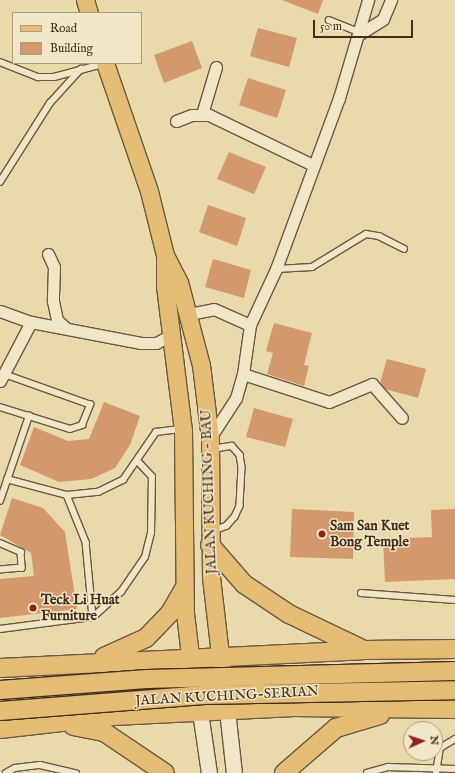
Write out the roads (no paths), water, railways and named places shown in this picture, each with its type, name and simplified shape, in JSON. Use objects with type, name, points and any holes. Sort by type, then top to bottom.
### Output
[{"type":"highway","points":[[210,538],[244,584],[289,614],[363,650]]},
{"type":"highway","points":[[94,661],[146,638],[170,614],[184,589]]},
{"type":"highway","points":[[0,668],[94,661],[189,657],[363,650],[455,649]]},
{"type":"highway","name":"JALAN KUCHING-SERIAN","points":[[0,690],[147,679],[455,671]]},
{"type":"highway","name":"JALAN KUCHING-SERIAN","points":[[0,711],[204,695],[455,690]]},
{"type":"highway","points":[[284,773],[336,728],[404,709]]},
{"type":"highway","points":[[0,729],[228,710],[455,709]]},
{"type":"highway","points":[[48,724],[104,732],[165,773]]},
{"type":"main road","points":[[85,0],[89,12]]},
{"type":"main road","name":"JALAN KUCHING - BAU","points":[[105,64],[149,191],[165,255],[171,335],[183,430],[184,589],[189,657],[200,712]]},
{"type":"main road","name":"JALAN KUCHING - BAU","points":[[165,255],[180,282],[189,314],[210,444],[210,538],[219,656],[228,710]]},
{"type":"main road","points":[[228,710],[234,773]]},
{"type":"main road","points":[[200,712],[208,773]]},
{"type":"street","points":[[210,444],[228,412],[243,374],[250,325],[276,269],[361,33],[368,0]]},
{"type":"street","points":[[361,33],[383,19],[390,0]]},
{"type":"street","points":[[202,114],[216,67]]},
{"type":"street","points":[[176,121],[202,114],[313,165]]},
{"type":"street","points":[[48,254],[54,266],[53,302],[57,320],[67,328]]},
{"type":"street","points":[[189,314],[214,309],[250,325]]},
{"type":"street","points":[[0,311],[31,322],[141,343],[156,343],[171,335]]},
{"type":"street","points":[[2,377],[31,322]]},
{"type":"street","points":[[243,374],[329,402],[372,384],[402,418]]},
{"type":"lane","points":[[329,20],[361,33]]},
{"type":"lane","points":[[0,62],[38,77],[54,77],[81,68],[100,64]]},
{"type":"lane","points":[[0,182],[50,103],[81,68]]},
{"type":"lane","points":[[276,269],[312,267],[366,234],[379,236],[404,249]]},
{"type":"lane","points":[[0,407],[68,429],[80,427],[90,405],[2,377]]},
{"type":"lane","points":[[0,501],[29,416]]},
{"type":"lane","points":[[7,480],[67,495],[98,492],[123,480],[138,462],[156,432],[183,430]]},
{"type":"lane","points":[[210,444],[232,446],[240,455],[242,467],[240,506],[235,517],[210,538]]},
{"type":"lane","points":[[0,629],[93,617],[121,592],[145,557],[151,533],[152,477],[138,462]]},
{"type":"lane","points":[[67,495],[86,542],[93,617]]},
{"type":"lane","points":[[0,543],[21,552],[22,568],[0,570]]},
{"type":"lane","points":[[361,593],[455,600]]},
{"type":"lane","points":[[436,771],[440,748],[455,739]]},
{"type":"lane","points":[[6,773],[28,766],[65,770],[76,773]]},
{"type":"lane","points":[[367,773],[388,767],[436,771],[455,769]]},
{"type":"place","name":"Sam San Kuet Bong Temple","points":[[322,534]]},
{"type":"place","name":"Teck Li Huat Furniture","points":[[33,608]]}]
